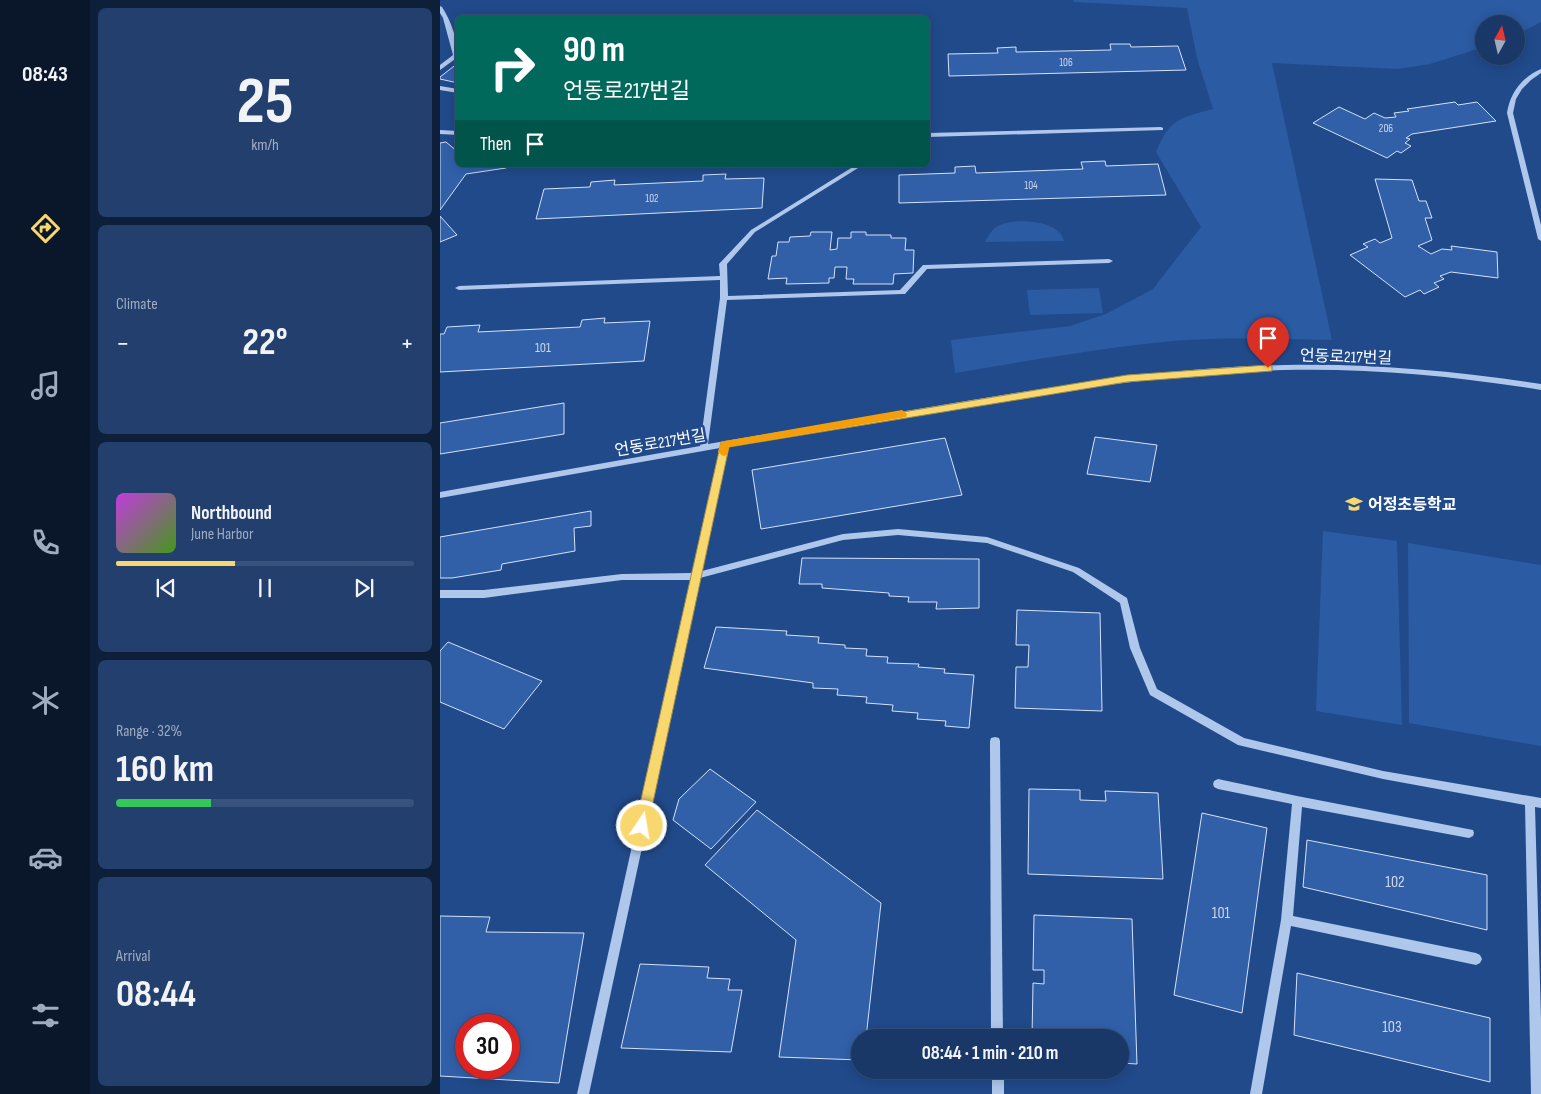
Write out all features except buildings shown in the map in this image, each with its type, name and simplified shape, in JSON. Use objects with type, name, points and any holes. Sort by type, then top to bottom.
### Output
[{"type":"street","points":[[440,8],[455,52]]},
{"type":"street","points":[[440,68],[455,56]]},
{"type":"street","points":[[1541,71],[1530,77],[1518,90],[1512,100],[1510,113],[1541,239]]},
{"type":"street","points":[[440,88],[455,90]]},
{"type":"street","points":[[930,136],[1161,129]]},
{"type":"street","points":[[440,132],[455,133]]},
{"type":"street","points":[[704,448],[724,298],[723,264],[753,231],[857,167]]},
{"type":"street","points":[[724,298],[902,292],[925,268],[1109,260]]},
{"type":"street","points":[[459,288],[723,278]]},
{"type":"street","name":"언동로217번길","points":[[440,495],[725,444],[1127,379],[1220,370],[1288,368],[1366,369],[1457,375],[1541,386]]},
{"type":"street","points":[[583,1094],[725,444]]},
{"type":"street","points":[[440,594],[484,594],[622,577],[696,576],[843,537],[898,532],[987,540],[1076,570],[1124,601],[1135,648],[1153,692],[1242,742],[1383,775],[1535,802],[1537,1094]]},
{"type":"street","points":[[995,741],[997,1029]]},
{"type":"street","points":[[1218,784],[1297,801],[1469,833]]},
{"type":"street","points":[[1256,1094],[1287,920],[1297,801]]},
{"type":"street","points":[[1287,920],[1476,959]]},
{"type":"street","points":[[998,1079],[998,1094]]},
{"type":"shaded area","points":[[1073,0],[1541,0],[1541,22],[1525,30],[1525,15],[1475,15],[1475,50],[1430,64],[1398,69],[1272,63],[1332,340],[1233,339],[1173,341],[1036,359],[955,373],[951,340],[1070,326],[1106,314],[1153,289],[1201,227],[1156,152],[1166,132],[1177,121],[1213,109],[1197,58],[1187,8],[1074,2]]},
{"type":"shaded area","points":[[1022,221],[1041,223],[1053,227],[1064,241],[985,242],[992,231],[1000,225]]},
{"type":"shaded area","points":[[1099,288],[1103,313],[1030,315],[1027,290]]},
{"type":"shaded area","points":[[1323,531],[1397,541],[1402,725],[1316,711]]},
{"type":"shaded area","points":[[1408,543],[1541,565],[1541,746],[1409,723]]},
{"type":"slow traffic","points":[[723,452],[725,444],[902,414]]},
{"type":"place","name":"어정초등학교","points":[[1354,504]]},
{"type":"route","points":[[642,826],[725,444],[1127,379],[1268,368]]}]
